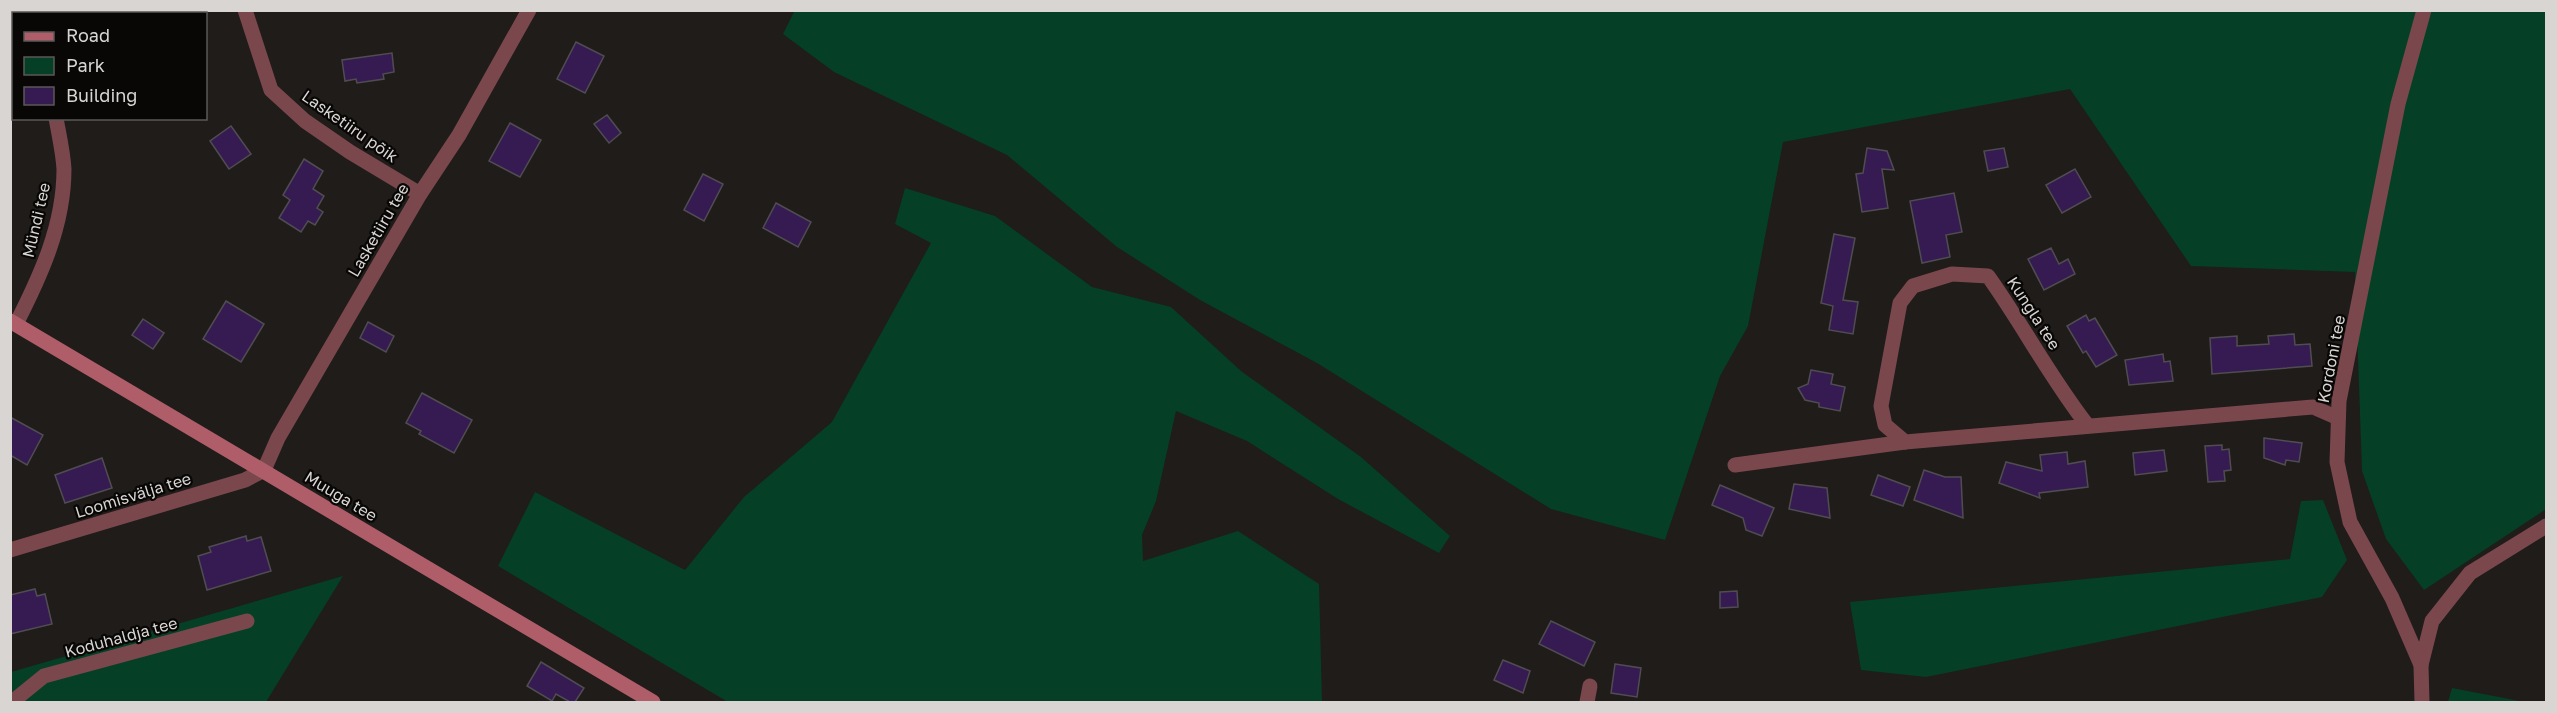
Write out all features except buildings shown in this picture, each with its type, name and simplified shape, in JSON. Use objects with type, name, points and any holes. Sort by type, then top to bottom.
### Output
[{"type":"street","name":"Lasketiiru põik","points":[[245,10],[271,90],[305,121],[350,152],[420,194]]},
{"type":"street","name":"Lasketiiru tee","points":[[264,470],[278,438],[420,194],[459,135],[529,10]]},
{"type":"street","name":"Kordoni tee","points":[[2422,702],[2421,665],[2392,598],[2350,522],[2337,462],[2339,401],[2398,104],[2424,10]]},
{"type":"street","name":"Mündi tee","points":[[13,322],[40,276],[60,208],[64,167],[56,120]]},
{"type":"street","name":"Kungla tee","points":[[1905,442],[1885,424],[1881,406],[1900,303],[1913,286],[1952,274],[1988,276],[2016,315],[2071,405],[2088,426]]},
{"type":"street","name":"Muuga tee","points":[[13,322],[653,702]]},
{"type":"street","points":[[1735,465],[1905,442],[2313,406],[2338,418]]},
{"type":"street","name":"Loomisvälja tee","points":[[10,550],[245,480],[264,470]]},
{"type":"street","points":[[2421,665],[2432,621],[2470,573],[2547,526]]},
{"type":"street","name":"Koduhaldja tee","points":[[12,702],[44,676],[247,621]]},
{"type":"street","points":[[1587,702],[1590,686]]},
{"type":"green space","points":[[795,10],[2546,11],[2546,509],[2424,590],[2386,539],[2362,471],[2355,272],[2191,266],[2070,89],[1783,142],[1748,326],[1720,376],[1665,540],[1551,509],[1317,363],[1200,300],[1117,247],[1007,155],[834,72],[783,34]]},
{"type":"green space","points":[[905,188],[995,216],[1092,287],[1171,307],[1241,371],[1361,457],[1450,536],[1439,553],[1338,499],[1247,441],[1176,411],[1156,501],[1142,535],[1143,561],[1238,531],[1319,584],[1322,702],[728,702],[498,566],[535,492],[685,570],[744,497],[832,422],[931,243],[895,224]]},
{"type":"green space","points":[[2323,500],[2347,560],[2322,597],[1926,677],[1861,670],[1850,602],[2290,559],[2301,501]]},
{"type":"green space","points":[[343,576],[266,702],[11,702],[11,672]]},
{"type":"green space","points":[[2452,688],[2525,702],[2448,702]]}]
